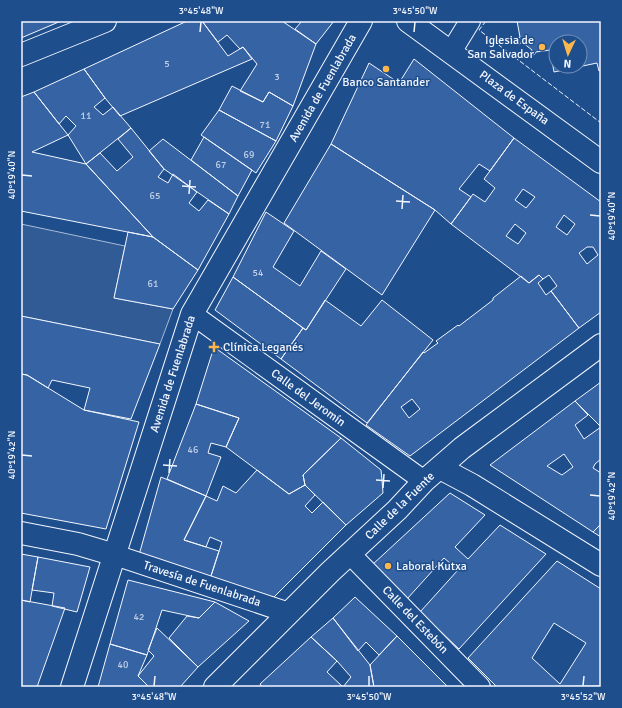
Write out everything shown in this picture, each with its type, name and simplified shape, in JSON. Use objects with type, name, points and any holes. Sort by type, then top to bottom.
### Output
[{"type":"main road","points":[[21,56],[105,21]]},
{"type":"main road","name":"Avenida de Fuenlabrada","points":[[72,687],[192,314],[361,21]]},
{"type":"main road","name":"Plaza de España","points":[[408,21],[601,162]]},
{"type":"main road","name":"Calle de la Fuente","points":[[215,687],[330,572],[462,448],[601,345]]},
{"type":"main road","name":"Calle del Jeromín","points":[[432,475],[472,485],[601,565]]},
{"type":"main road","points":[[21,533],[78,544],[115,555]]},
{"type":"street","points":[[451,52],[470,21]]},
{"type":"street","name":"Calle del Jeromín","points":[[192,314],[432,475]]},
{"type":"street","name":"Calle del Estebón","points":[[350,554],[480,687]]},
{"type":"street","name":"Travesía de Fuenlabrada","points":[[115,555],[289,613]]},
{"type":"shaded area","points":[[21,224],[125,246],[114,298],[173,309],[160,344],[21,316]]},
{"type":"building","points":[[21,21],[61,21],[21,38]]},
{"type":"building","points":[[187,21],[202,21],[228,56],[243,47],[252,59],[120,116],[84,69]]},
{"type":"building","points":[[202,21],[282,21],[316,44],[293,106],[269,92],[263,102],[240,91],[257,64],[243,47],[240,49],[227,35],[218,42]]},
{"type":"building","points":[[302,21],[334,21],[316,44],[295,29]]},
{"type":"building","name":"Iglesia de San Salvador","points":[[517,21],[601,21],[601,70],[599,71],[597,63],[588,65],[588,34],[548,34],[548,50],[536,52],[534,55],[531,53],[532,50],[522,42],[518,45],[515,41],[520,37]]},
{"type":"building","points":[[414,59],[514,138],[490,171],[479,164],[459,189],[471,197],[451,224],[435,210],[331,144],[369,63],[399,83]]},
{"type":"building","points":[[84,69],[105,98],[94,107],[103,115],[113,107],[131,128],[86,164],[68,135],[76,126],[66,116],[59,124],[34,92]]},
{"type":"building","points":[[232,86],[263,102],[269,92],[293,106],[276,141],[219,110]]},
{"type":"building","points":[[34,92],[68,135],[32,152],[86,164],[153,237],[21,211],[21,97]]},
{"type":"building","points":[[219,110],[276,141],[256,173],[201,135]]},
{"type":"building","points":[[131,128],[164,169],[158,177],[168,183],[173,174],[197,192],[189,203],[199,211],[208,200],[229,214],[198,270],[153,237],[86,164],[100,153],[117,171],[133,157],[118,139]]},
{"type":"building","points":[[204,137],[252,170],[238,196],[191,160]]},
{"type":"building","points":[[514,138],[601,202],[601,312],[579,328],[551,291],[557,286],[549,275],[543,279],[539,275],[529,283],[451,224],[473,194],[485,202],[495,188],[484,179]],"holes":[[[523,189],[535,197],[526,208],[515,200]],[[564,215],[575,224],[567,235],[556,227]],[[515,224],[526,233],[518,244],[506,236]],[[587,247],[593,247],[598,255],[587,264],[579,253]]]},
{"type":"building","points":[[163,139],[238,196],[229,214],[164,169],[149,151]]},
{"type":"building","points":[[331,144],[435,210],[382,295],[284,223]]},
{"type":"building","points":[[266,212],[294,231],[273,267],[300,286],[321,251],[346,269],[306,330],[233,277]]},
{"type":"building","points":[[128,232],[153,237],[198,270],[173,309],[114,298]]},
{"type":"building","points":[[539,275],[543,279],[538,283],[546,295],[551,291],[579,328],[410,456],[366,425],[423,352],[424,353],[438,343],[436,341],[458,325],[459,326],[493,300],[493,298],[521,276],[529,283]],"holes":[[[412,399],[420,409],[409,418],[401,407]]]},
{"type":"building","points":[[233,277],[303,328],[281,359],[215,310]]},
{"type":"building","points":[[325,300],[361,326],[382,300],[433,340],[367,423],[281,359],[303,328],[306,330]]},
{"type":"building","points":[[21,316],[160,344],[131,419],[84,410],[90,388],[52,380],[48,388],[27,375],[21,374]]},
{"type":"building","points":[[214,347],[341,438],[303,475],[305,485],[289,494],[226,447],[239,418],[196,404]]},
{"type":"building","points":[[21,374],[27,375],[84,410],[139,422],[106,529],[21,513]]},
{"type":"building","points":[[601,382],[601,427],[575,401]]},
{"type":"building","points":[[575,401],[588,415],[575,425],[584,439],[601,427],[601,459],[593,468],[601,473],[601,524],[593,532],[490,465]],"holes":[[[564,454],[573,467],[562,475],[547,466]]]},
{"type":"building","points":[[196,404],[239,418],[226,447],[211,443],[208,453],[221,457],[206,496],[167,479]]},
{"type":"building","points":[[341,438],[381,470],[383,493],[346,525],[305,485],[303,475]]},
{"type":"building","points":[[257,470],[289,494],[305,485],[315,495],[305,506],[312,513],[323,502],[346,525],[273,598],[210,579],[222,542],[210,537],[206,547],[184,540],[206,496],[217,501],[223,486],[236,493]]},
{"type":"building","points":[[161,477],[206,496],[184,540],[219,551],[210,579],[139,555]]},
{"type":"building","points":[[450,493],[485,515],[455,547],[468,559],[500,525],[546,554],[459,649],[420,612],[458,570],[444,558],[407,599],[372,565]]},
{"type":"building","points":[[601,524],[601,537],[593,532]]},
{"type":"building","points":[[21,554],[38,557],[30,602],[21,600]]},
{"type":"building","points":[[38,557],[90,567],[77,612],[52,606],[54,593],[32,590]]},
{"type":"building","points":[[557,561],[601,589],[601,686],[497,687],[468,658]],"holes":[[[554,623],[586,643],[560,684],[532,658]]]},
{"type":"building","points":[[128,580],[215,602],[199,618],[162,610],[147,655],[110,644]]},
{"type":"building","points":[[355,597],[397,636],[379,655],[366,642],[358,651],[333,618]]},
{"type":"building","points":[[21,600],[65,608],[37,687],[21,687]]},
{"type":"building","points":[[215,602],[249,621],[198,667],[169,638],[187,616],[199,618]]},
{"type":"building","points":[[333,618],[370,665],[374,687],[343,687],[351,677],[337,661],[311,637]]},
{"type":"building","points":[[157,628],[198,667],[180,687],[149,687],[138,676],[154,656],[148,650]]},
{"type":"building","points":[[397,636],[448,687],[374,687],[370,665]]},
{"type":"building","points":[[311,637],[337,661],[327,672],[343,687],[262,687],[260,684]]},
{"type":"building","points":[[110,644],[147,655],[138,676],[149,687],[98,687]]},
{"type":"fence","points":[[486,21],[479,30],[601,123]]},
{"type":"place","name":"Iglesia de San Salvador","points":[[542,47]]},
{"type":"place","name":"Banco Santander","points":[[386,69]]},
{"type":"place","name":"Clínica Leganés","points":[[214,347]]},
{"type":"place","name":"Laboral Kutxa","points":[[388,566]]}]
